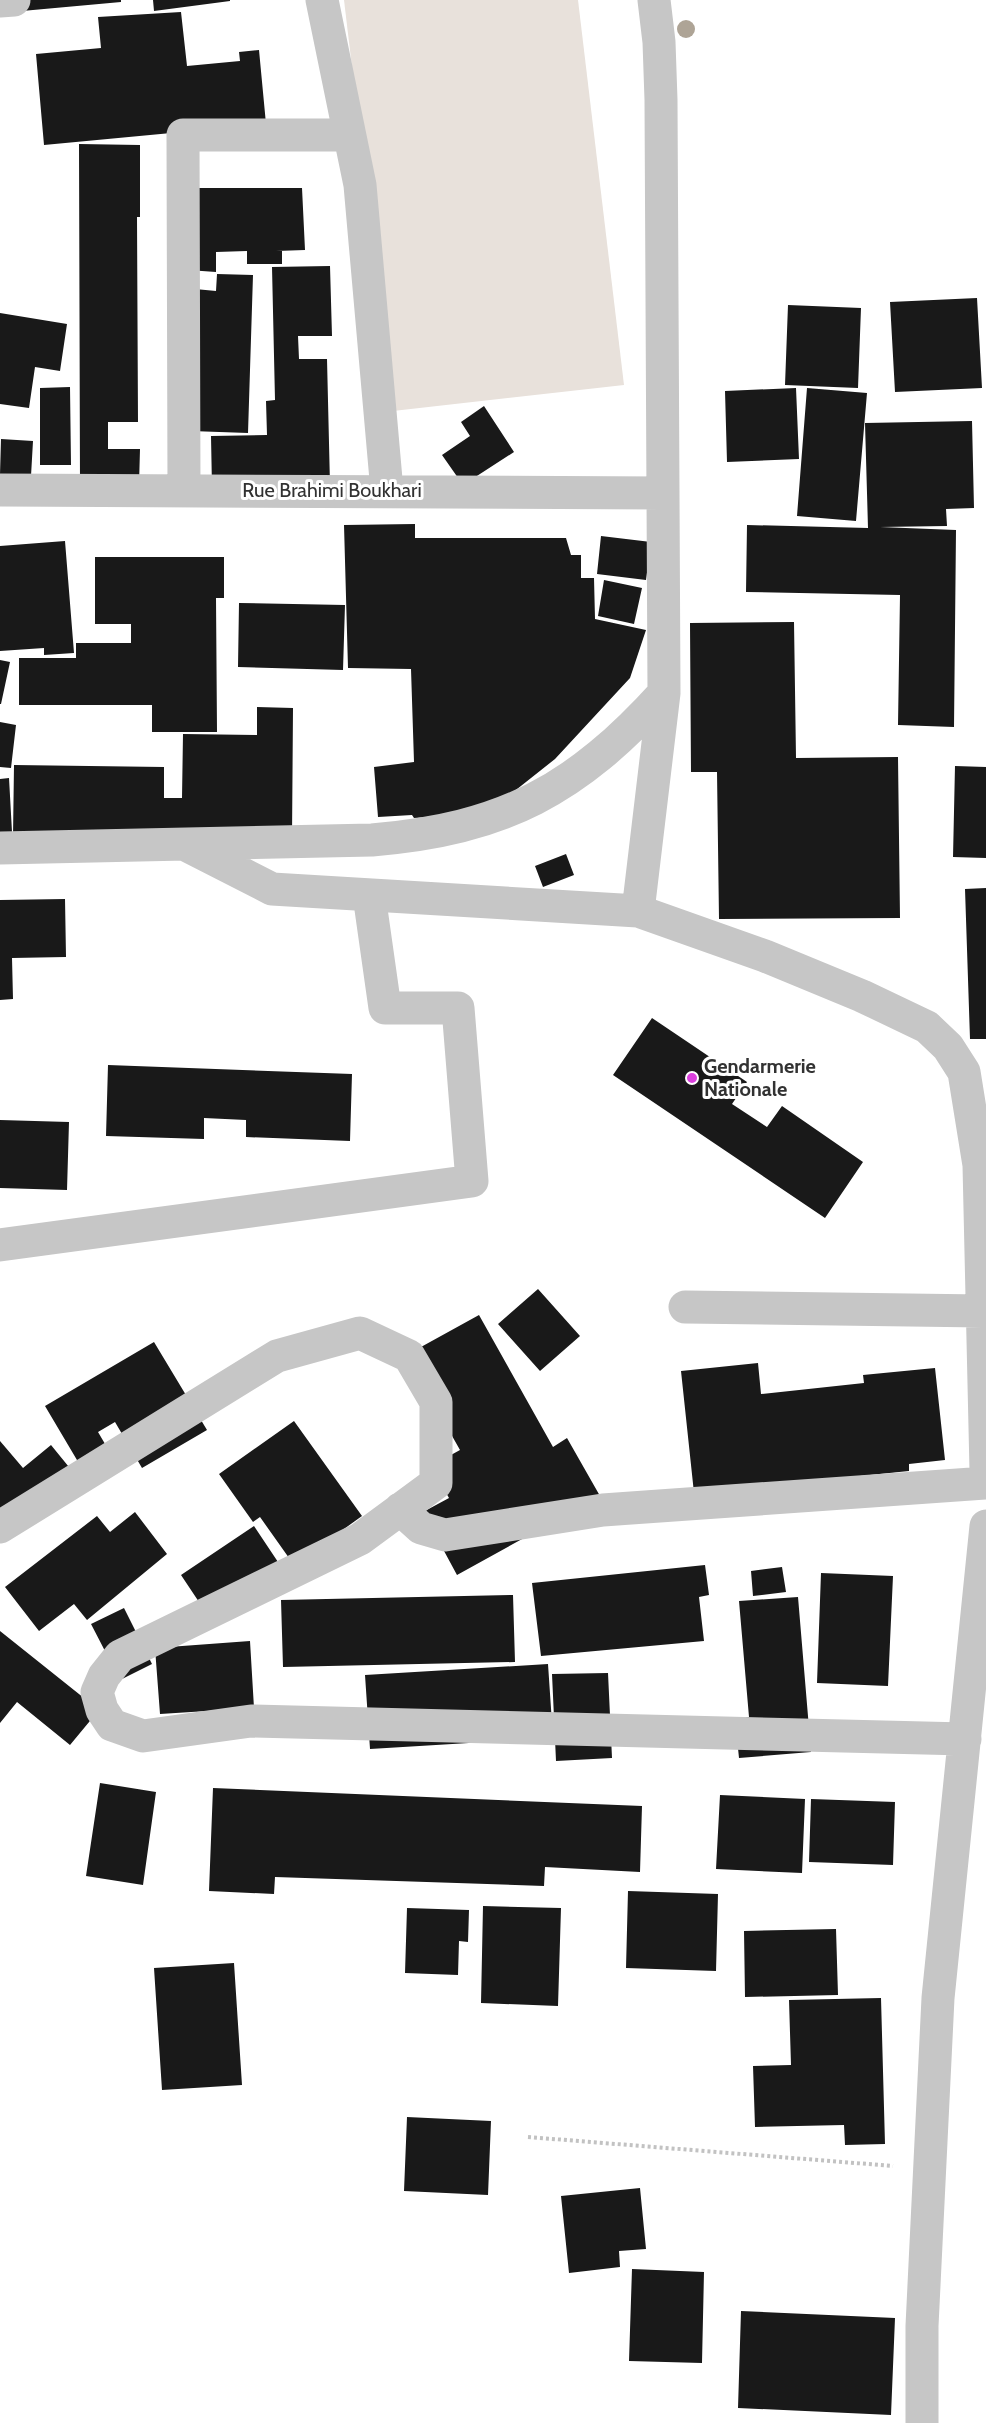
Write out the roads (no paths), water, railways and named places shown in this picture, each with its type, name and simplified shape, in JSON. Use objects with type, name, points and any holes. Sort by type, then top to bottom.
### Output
[{"type":"street","points":[[0,1],[14,0]]},
{"type":"street","points":[[322,0],[360,186],[387,490]]},
{"type":"street","points":[[638,911],[664,693],[661,100],[659,42],[654,0]]},
{"type":"street","points":[[184,489],[183,135],[349,135]]},
{"type":"street","name":"Rue Brahimi Boukhari","points":[[0,490],[184,489],[663,493]]},
{"type":"street","points":[[0,848],[188,846],[372,840],[420,836],[467,826],[513,810],[555,788],[595,762],[631,729],[664,693]]},
{"type":"street","points":[[188,846],[272,888],[638,911],[765,956],[862,996],[927,1027],[948,1047],[964,1072],[979,1165],[986,1471]]},
{"type":"street","points":[[0,1245],[472,1180],[458,1008],[386,1008],[369,895]]},
{"type":"street","points":[[685,1307],[983,1311]]},
{"type":"street","points":[[0,1527],[277,1356],[360,1333],[409,1356],[436,1402],[436,1483],[360,1539],[120,1656],[104,1676],[97,1692],[102,1710],[112,1725],[143,1736],[251,1721],[965,1739]]},
{"type":"street","points":[[400,1509],[421,1528],[445,1535],[603,1510],[986,1483]]},
{"type":"street","points":[[922,2423],[922,2326],[938,1998],[986,1526]]},
{"type":"place","name":"Gendarmerie Nationale","points":[[692,1078]]}]
